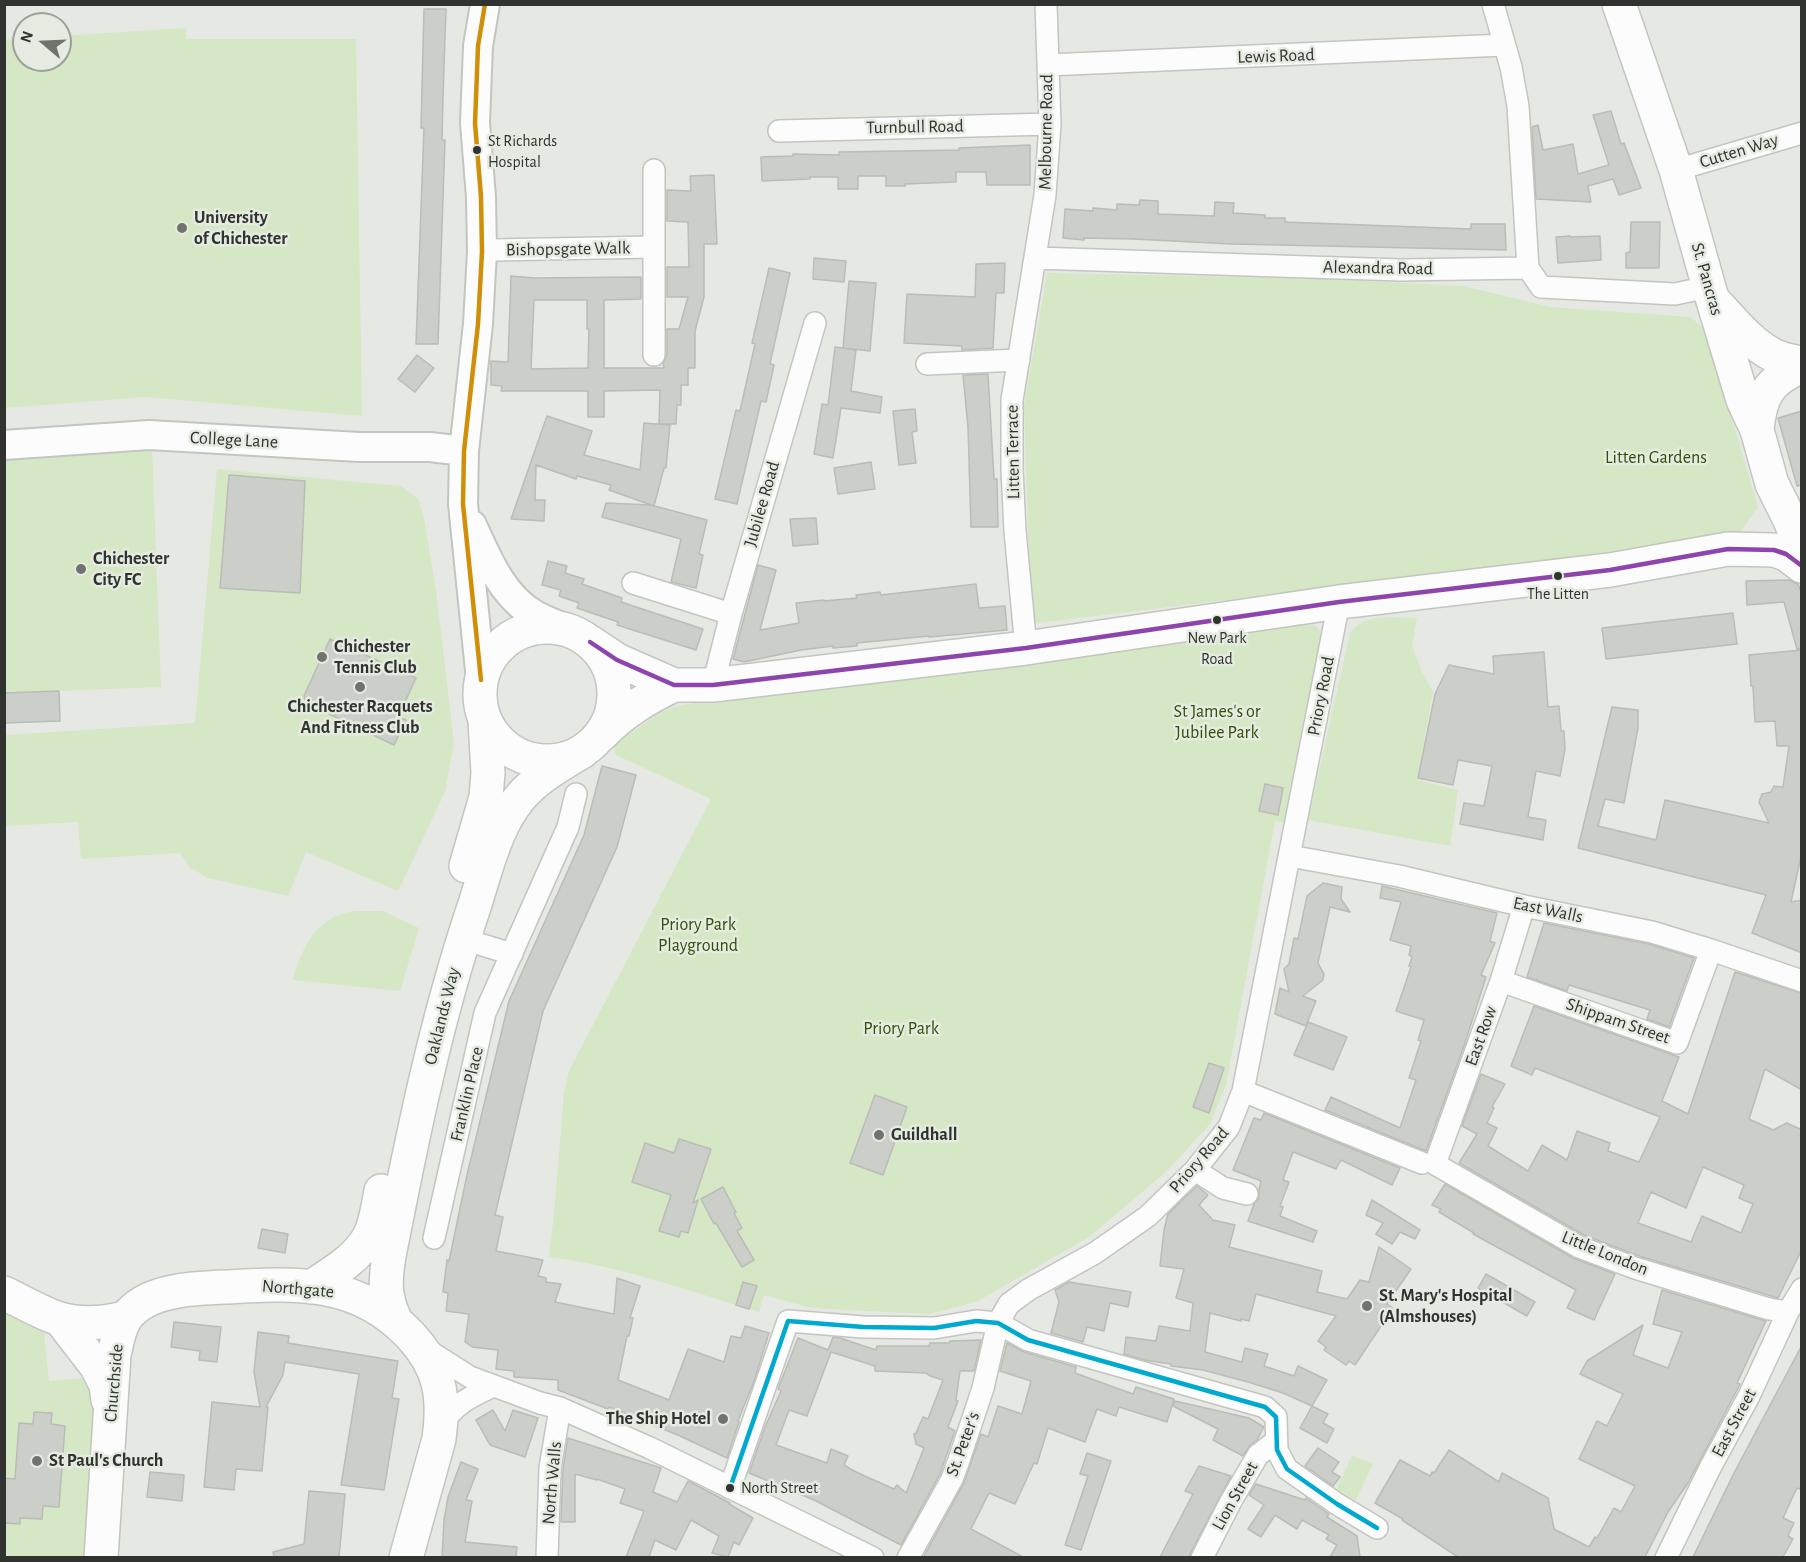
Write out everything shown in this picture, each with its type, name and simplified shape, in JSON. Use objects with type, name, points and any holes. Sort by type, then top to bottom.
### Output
[{"type":"main road","points":[[485,4],[478,46],[475,123],[480,176],[482,252],[478,324],[464,451],[463,504],[481,680],[480,700],[485,720],[498,740],[512,752],[524,757],[548,761],[566,758],[591,743],[622,714],[674,685]]},
{"type":"main road","name":"St. Pancras","points":[[1619,4],[1676,170],[1743,400],[1757,430],[1772,484],[1802,550]]},
{"type":"main road","points":[[1710,293],[1752,340],[1763,349],[1782,359],[1802,364]]},
{"type":"main road","points":[[1757,430],[1760,406],[1764,396],[1781,377],[1802,364]]},
{"type":"main road","name":"College Lane","points":[[4,445],[45,444],[149,435],[359,447],[430,447],[464,451]]},
{"type":"main road","points":[[1728,549],[1746,540],[1761,527],[1769,507],[1772,484]]},
{"type":"main road","points":[[463,504],[490,565],[512,596],[534,614],[580,636],[617,660],[674,685],[713,685],[1026,648],[1339,602],[1610,570],[1728,549],[1774,550],[1786,554],[1802,566]]},
{"type":"main road","points":[[481,680],[487,662],[494,651],[519,632],[544,626],[580,636],[599,650],[607,662],[614,690],[612,711],[607,724],[591,743]]},
{"type":"main road","name":"Oaklands Way","points":[[311,1287],[344,1264],[359,1250],[368,1238],[374,1222],[410,1068],[449,921],[483,809],[488,773],[485,720]]},
{"type":"main road","name":"Oaklands Way","points":[[395,1319],[388,1305],[385,1284],[388,1256],[436,1037],[463,939],[492,854],[512,809],[518,800],[550,771],[591,743]]},
{"type":"main road","name":"Northgate","points":[[125,1318],[143,1302],[163,1293],[259,1285],[311,1287],[352,1295],[376,1306],[395,1319],[432,1363],[441,1397],[441,1425],[436,1455],[408,1557]]},
{"type":"main road","points":[[4,1293],[60,1319],[92,1323],[125,1318]]},
{"type":"main road","name":"Churchside","points":[[101,1557],[114,1355],[125,1318]]},
{"type":"main road","points":[[60,1319],[103,1376],[111,1416]]},
{"type":"street","name":"Melbourne Road","points":[[1036,258],[1045,195],[1050,124],[1046,4]]},
{"type":"street","points":[[1493,4],[1511,67],[1518,106],[1528,268],[1541,288],[1676,294],[1710,293]]},
{"type":"street","name":"Lewis Road","points":[[1048,65],[1504,45]]},
{"type":"street","name":"Turnbull Road","points":[[779,131],[1050,124]]},
{"type":"street","name":"Cutten Way","points":[[1676,170],[1802,133]]},
{"type":"street","name":"Bishopsgate Walk","points":[[654,170],[654,355]]},
{"type":"street","name":"Bishopsgate Walk","points":[[482,252],[654,247]]},
{"type":"street","name":"Alexandra Road","points":[[1036,258],[1400,270],[1528,268]]},
{"type":"street","name":"Litten Terrace","points":[[1026,648],[1015,531],[1012,400],[1036,258]]},
{"type":"street","name":"Jubilee Road","points":[[713,685],[731,614],[815,323]]},
{"type":"street","points":[[927,364],[1019,360]]},
{"type":"street","points":[[633,583],[731,614]]},
{"type":"street","name":"Priory Road","points":[[998,1323],[1009,1304],[1028,1290],[1095,1253],[1148,1216],[1195,1170],[1229,1127],[1243,1091],[1339,602]]},
{"type":"street","name":"Franklin Place","points":[[434,1238],[485,1013],[568,827],[576,794]]},
{"type":"street","name":"East Walls","points":[[1290,856],[1399,876],[1524,906],[1652,932],[1802,981]]},
{"type":"street","name":"East Row","points":[[1429,1164],[1501,981],[1524,906]]},
{"type":"street","points":[[463,939],[512,954]]},
{"type":"street","name":"Shippam Street","points":[[1501,981],[1677,1042],[1711,950]]},
{"type":"street","name":"Little London","points":[[1243,1091],[1429,1164],[1579,1247],[1635,1268],[1769,1309],[1798,1297]]},
{"type":"street","points":[[1195,1170],[1223,1188],[1247,1194]]},
{"type":"street","name":"East Street","points":[[1666,1557],[1798,1297]]},
{"type":"street","points":[[730,1488],[788,1321],[863,1327],[934,1328],[976,1321],[998,1323],[1028,1340],[1265,1407],[1276,1417],[1276,1441],[1281,1459],[1287,1468],[1336,1504],[1377,1528]]},
{"type":"street","name":"St. Peter's","points":[[908,1557],[952,1479],[983,1388],[998,1323]]},
{"type":"street","points":[[420,1346],[464,1374],[540,1403],[560,1408],[650,1448],[873,1557]]},
{"type":"street","points":[[441,1425],[460,1403],[493,1386]]},
{"type":"street","name":"North Walls","points":[[547,1557],[550,1468],[560,1408]]},
{"type":"street","name":"Lion Street","points":[[1202,1557],[1258,1455],[1276,1441]]},
{"type":"green space","name":"University of Chichester","points":[[186,28],[186,39],[356,39],[362,416],[146,397],[5,408],[5,40],[12,39],[12,72],[72,72],[72,35]]},
{"type":"green space","name":"Litten Gardens","points":[[1047,273],[1300,278],[1463,286],[1551,307],[1691,317],[1706,331],[1758,507],[1739,534],[1583,556],[1031,624],[1024,406]]},
{"type":"green space","name":"Chichester City FC","points":[[152,445],[161,687],[5,693],[4,451]]},
{"type":"green space","name":"Chichester Tennis Club","points":[[217,469],[401,486],[418,499],[424,518],[436,590],[454,743],[445,792],[398,891],[306,852],[288,896],[208,878],[189,867],[180,853],[81,859],[78,822],[5,826],[5,735],[195,723]]},
{"type":"green space","points":[[1388,617],[1417,618],[1412,646],[1433,692],[1417,780],[1458,790],[1450,846],[1308,820],[1350,633],[1367,620]]},
{"type":"green space","name":"Priory Park","points":[[1303,623],[1315,626],[1323,636],[1284,823],[1275,821],[1226,1085],[1210,1124],[1166,1172],[1089,1237],[978,1301],[930,1314],[808,1307],[764,1295],[759,1312],[602,1266],[549,1257],[564,1092],[569,1071],[711,799],[616,755],[613,745],[658,714],[676,706]]},
{"type":"green space","points":[[356,911],[383,911],[419,928],[400,991],[293,980],[303,951],[320,927],[342,914]]},
{"type":"green space","points":[[4,1300],[43,1322],[49,1381],[97,1377],[96,1557],[5,1557]]},
{"type":"green space","points":[[1352,1455],[1373,1464],[1356,1500],[1336,1491]]},
{"type":"building","points":[[424,9],[446,9],[442,140],[445,140],[438,344],[416,344],[424,128],[421,128]]},
{"type":"building","points":[[1611,111],[1621,144],[1624,143],[1641,188],[1619,195],[1613,179],[1588,186],[1591,202],[1536,199],[1532,127],[1538,125],[1543,150],[1573,144],[1578,174],[1609,165],[1593,115]]},
{"type":"building","points":[[1030,145],[1030,185],[987,185],[986,172],[956,172],[956,182],[905,184],[905,186],[886,186],[886,176],[858,176],[858,189],[838,189],[838,177],[762,181],[761,157],[793,156],[793,154],[839,155],[839,152],[959,150],[959,148]]},
{"type":"building","points":[[714,175],[717,244],[704,244],[704,297],[695,331],[695,368],[688,368],[688,385],[681,385],[681,405],[677,405],[676,424],[659,424],[660,390],[604,391],[604,417],[588,417],[588,391],[501,391],[502,386],[491,385],[491,361],[508,362],[511,276],[534,278],[641,277],[641,299],[604,300],[604,368],[664,368],[663,363],[667,355],[667,329],[679,329],[688,297],[667,297],[667,267],[689,267],[688,222],[667,221],[667,190],[691,191],[690,176]],"holes":[[[534,300],[587,300],[588,368],[531,369]]]},
{"type":"building","points":[[1140,200],[1158,201],[1158,214],[1214,216],[1215,202],[1234,203],[1233,213],[1265,215],[1265,218],[1285,218],[1285,222],[1471,229],[1471,224],[1505,224],[1506,250],[1063,238],[1065,209],[1117,210],[1117,204],[1139,205]]},
{"type":"building","points":[[1631,222],[1660,222],[1659,268],[1626,268],[1626,253],[1630,252]]},
{"type":"building","points":[[1600,236],[1601,260],[1558,263],[1556,237]]},
{"type":"building","points":[[814,258],[846,261],[844,282],[813,279]]},
{"type":"building","points":[[1005,263],[1004,293],[996,293],[993,348],[962,350],[962,346],[904,343],[907,294],[975,297],[976,264]]},
{"type":"building","points":[[769,268],[790,273],[770,364],[774,365],[766,402],[761,401],[737,504],[715,499],[736,410],[740,411]]},
{"type":"building","points":[[849,281],[876,283],[870,351],[843,348]]},
{"type":"building","points":[[835,347],[856,350],[851,391],[882,397],[880,413],[841,408],[833,458],[814,454],[822,404],[828,405]]},
{"type":"building","points":[[417,355],[434,368],[415,392],[398,379]]},
{"type":"building","points":[[988,374],[994,479],[997,479],[998,527],[971,527],[968,427],[963,375]]},
{"type":"building","points":[[915,409],[917,431],[912,432],[916,463],[899,465],[893,411]]},
{"type":"building","points":[[1802,411],[1802,485],[1797,486],[1778,418]]},
{"type":"building","points":[[547,416],[592,431],[584,455],[640,470],[644,423],[670,425],[666,468],[664,468],[654,506],[609,490],[611,485],[577,476],[576,479],[536,465],[535,500],[545,500],[544,521],[511,519]]},
{"type":"building","points":[[871,462],[875,489],[838,494],[834,468]]},
{"type":"building","points":[[229,475],[305,481],[300,593],[220,588]]},
{"type":"building","points":[[606,503],[651,505],[707,520],[699,554],[703,555],[696,588],[671,582],[681,539],[602,517]]},
{"type":"building","points":[[816,518],[818,544],[793,546],[790,519]]},
{"type":"building","points":[[548,561],[567,566],[565,573],[584,579],[582,584],[622,598],[621,602],[703,629],[696,650],[617,625],[618,622],[577,608],[579,603],[559,596],[561,590],[542,585]]},
{"type":"building","points":[[758,565],[776,570],[760,630],[799,623],[796,603],[857,598],[856,595],[880,592],[881,595],[976,584],[979,608],[1005,606],[1007,630],[857,643],[857,646],[801,650],[744,662],[733,659]]},
{"type":"building","points":[[1789,580],[1798,584],[1802,594],[1802,648],[1797,649],[1784,602],[1747,605],[1746,581]]},
{"type":"building","points":[[1733,613],[1737,644],[1606,659],[1602,628]]},
{"type":"building","name":"Chichester Racquets And Fitness Club","points":[[330,639],[416,678],[398,717],[406,720],[394,745],[306,703],[304,696]]},
{"type":"building","points":[[1802,650],[1802,852],[1791,902],[1802,900],[1802,953],[1752,933],[1766,895],[1578,848],[1612,707],[1638,710],[1638,728],[1624,803],[1605,799],[1598,826],[1656,840],[1665,800],[1769,823],[1759,802],[1762,794],[1771,792],[1774,786],[1783,787],[1789,746],[1777,746],[1775,721],[1755,722],[1749,655]]},
{"type":"building","points":[[1544,652],[1548,707],[1559,706],[1565,749],[1560,776],[1536,771],[1528,817],[1546,820],[1543,840],[1460,824],[1464,803],[1484,806],[1492,766],[1458,760],[1453,785],[1418,778],[1435,694],[1449,665],[1494,674],[1493,656]]},
{"type":"building","points":[[59,691],[60,721],[4,723],[4,693]]},
{"type":"building","points":[[602,766],[636,775],[617,847],[543,1011],[495,1215],[503,1217],[496,1251],[543,1260],[538,1276],[546,1278],[546,1282],[561,1284],[555,1302],[614,1314],[617,1278],[640,1286],[630,1318],[633,1318],[618,1380],[669,1400],[688,1349],[724,1362],[731,1336],[741,1338],[745,1326],[769,1333],[727,1458],[609,1407],[608,1409],[558,1390],[558,1380],[514,1377],[514,1371],[496,1369],[498,1350],[472,1347],[465,1342],[469,1314],[446,1311],[448,1293],[443,1292],[447,1260],[449,1261],[509,1001],[584,835]]},
{"type":"building","points":[[1265,784],[1283,788],[1278,815],[1259,811]]},
{"type":"building","points":[[1323,883],[1342,887],[1341,899],[1350,912],[1330,907],[1318,963],[1324,974],[1323,980],[1303,996],[1316,1001],[1306,1026],[1275,1014],[1280,988],[1289,992],[1284,969],[1289,964],[1294,938],[1298,939],[1307,896]]},
{"type":"building","points":[[1382,886],[1497,913],[1490,941],[1495,943],[1481,975],[1486,977],[1426,1151],[1325,1110],[1331,1097],[1400,1128],[1416,1080],[1409,1078],[1421,1041],[1418,1040],[1424,1020],[1396,1011],[1411,967],[1409,966],[1412,957],[1409,955],[1411,946],[1390,940],[1401,902],[1380,898]]},
{"type":"building","points":[[1544,923],[1649,944],[1694,958],[1669,1027],[1647,1019],[1650,1010],[1569,985],[1567,991],[1527,977]]},
{"type":"building","points":[[1735,972],[1802,993],[1802,1090],[1765,1069],[1749,1119],[1773,1130],[1787,1123],[1802,1130],[1802,1249],[1778,1298],[1639,1256],[1584,1235],[1459,1163],[1477,1134],[1462,1126],[1481,1074],[1505,1084],[1492,1107],[1494,1108],[1487,1123],[1497,1128],[1488,1146],[1528,1171],[1542,1145],[1567,1160],[1577,1131],[1610,1143],[1608,1151],[1639,1162],[1660,1117],[1535,1068],[1532,1075],[1511,1066],[1534,1006],[1679,1057],[1662,1101],[1688,1114]],"holes":[[[1703,1167],[1744,1185],[1739,1198],[1753,1204],[1741,1233],[1702,1216],[1691,1242],[1638,1223],[1651,1192],[1686,1208]]]},
{"type":"building","points":[[1308,1022],[1347,1037],[1333,1070],[1294,1055]]},
{"type":"building","points":[[1209,1063],[1224,1068],[1209,1113],[1193,1107]]},
{"type":"building","name":"Guildhall","points":[[875,1095],[907,1107],[883,1175],[850,1163]]},
{"type":"building","points":[[1264,1113],[1400,1168],[1392,1185],[1341,1160],[1336,1169],[1293,1152],[1283,1180],[1289,1182],[1280,1206],[1283,1207],[1280,1216],[1317,1231],[1313,1242],[1248,1221],[1254,1204],[1259,1198],[1261,1181],[1233,1170],[1254,1118],[1261,1120]]},
{"type":"building","points":[[679,1139],[711,1149],[693,1203],[698,1200],[688,1233],[681,1231],[679,1237],[659,1231],[671,1195],[632,1182],[645,1143],[674,1153]]},
{"type":"building","points":[[1445,1184],[1573,1258],[1615,1274],[1594,1320],[1567,1308],[1576,1290],[1473,1234],[1439,1212],[1441,1209],[1432,1205]]},
{"type":"building","points":[[1197,1186],[1208,1195],[1199,1205],[1213,1220],[1235,1225],[1229,1247],[1322,1271],[1317,1292],[1347,1299],[1360,1280],[1369,1282],[1379,1247],[1411,1269],[1387,1304],[1393,1308],[1355,1365],[1349,1361],[1346,1365],[1324,1350],[1326,1347],[1318,1341],[1336,1316],[1256,1294],[1249,1321],[1210,1313],[1205,1352],[1242,1362],[1245,1348],[1268,1354],[1264,1366],[1294,1376],[1298,1366],[1327,1380],[1312,1406],[1283,1393],[1248,1382],[1124,1354],[1126,1337],[1156,1341],[1159,1326],[1190,1331],[1193,1303],[1176,1298],[1184,1269],[1160,1266],[1168,1214]]},
{"type":"building","points":[[723,1187],[742,1228],[737,1231],[754,1260],[742,1267],[701,1199]]},
{"type":"building","points":[[1372,1200],[1420,1230],[1415,1239],[1400,1232],[1392,1244],[1376,1234],[1383,1223],[1366,1215]]},
{"type":"building","points":[[262,1229],[288,1234],[285,1253],[258,1248]]},
{"type":"building","points":[[1486,1274],[1535,1302],[1527,1316],[1478,1288]]},
{"type":"building","points":[[743,1282],[757,1286],[749,1309],[736,1305]]},
{"type":"building","points":[[1069,1282],[1131,1292],[1128,1307],[1110,1303],[1104,1331],[1087,1327],[1083,1342],[1051,1333],[1059,1302],[1055,1290]]},
{"type":"building","points":[[1662,1290],[1766,1321],[1737,1383],[1740,1384],[1737,1390],[1688,1483],[1668,1512],[1645,1557],[1458,1557],[1403,1519],[1375,1503],[1400,1460],[1430,1476],[1449,1450],[1499,1482],[1502,1473],[1548,1498],[1554,1529],[1589,1547],[1595,1537],[1597,1538],[1614,1508],[1621,1512],[1635,1486],[1579,1459],[1597,1421],[1607,1426],[1623,1394],[1580,1374],[1587,1361],[1643,1325],[1633,1355],[1668,1368],[1682,1332],[1653,1324]]},
{"type":"building","points":[[174,1322],[221,1327],[217,1362],[199,1360],[200,1351],[171,1347]]},
{"type":"building","points":[[258,1332],[289,1336],[288,1343],[398,1361],[392,1398],[399,1399],[384,1490],[341,1485],[359,1374],[285,1362],[283,1375],[266,1407],[268,1407],[262,1471],[236,1469],[234,1490],[204,1487],[212,1402],[260,1407],[254,1372]]},
{"type":"building","points":[[833,1337],[876,1350],[877,1346],[929,1346],[930,1343],[981,1340],[974,1371],[960,1371],[956,1400],[958,1401],[948,1427],[955,1431],[940,1474],[901,1545],[814,1500],[749,1473],[765,1427],[781,1391],[778,1389],[798,1338],[828,1350]],"holes":[[[831,1352],[875,1366],[875,1371],[926,1373],[943,1380],[928,1419],[923,1417],[914,1434],[916,1444],[924,1448],[906,1493],[897,1485],[894,1489],[844,1465],[848,1456],[831,1449],[827,1463],[776,1445],[789,1410],[807,1416]]]},
{"type":"building","points":[[1007,1343],[1024,1352],[1076,1367],[1075,1373],[1133,1394],[1136,1387],[1174,1399],[1167,1422],[1119,1407],[1116,1416],[1097,1409],[1085,1442],[1048,1428],[1037,1464],[1034,1463],[1015,1504],[989,1493],[971,1529],[1023,1557],[926,1557],[924,1556],[964,1483],[981,1434],[988,1437],[998,1406],[1022,1414],[1031,1381],[1000,1371]]},
{"type":"building","points":[[1802,1345],[1802,1490],[1797,1488],[1783,1518],[1794,1523],[1788,1536],[1793,1539],[1783,1557],[1693,1557],[1734,1473]]},
{"type":"building","points":[[1175,1401],[1249,1418],[1264,1427],[1257,1440],[1250,1445],[1243,1456],[1213,1440],[1218,1429],[1173,1406]]},
{"type":"building","points":[[1312,1406],[1328,1414],[1323,1423],[1334,1429],[1327,1443],[1300,1428]]},
{"type":"building","points":[[493,1410],[505,1431],[513,1410],[538,1418],[525,1457],[490,1445],[476,1420]]},
{"type":"building","points":[[34,1412],[52,1413],[51,1424],[65,1426],[59,1507],[43,1506],[42,1519],[20,1518],[20,1524],[4,1523],[4,1478],[15,1479],[19,1423],[33,1424]]},
{"type":"building","points":[[568,1438],[661,1468],[653,1492],[677,1502],[688,1481],[730,1503],[753,1518],[739,1545],[734,1542],[728,1557],[712,1553],[719,1536],[691,1520],[676,1550],[655,1540],[649,1557],[626,1557],[644,1511],[620,1503],[625,1489],[575,1474],[575,1522],[561,1522],[563,1469]]},
{"type":"building","points":[[1318,1448],[1339,1462],[1332,1472],[1340,1477],[1333,1486],[1305,1466]]},
{"type":"building","points":[[1087,1453],[1111,1461],[1081,1550],[1065,1545],[1088,1476],[1080,1474]]},
{"type":"building","points":[[461,1462],[478,1469],[466,1500],[472,1501],[465,1542],[517,1547],[516,1557],[442,1557],[448,1497]]},
{"type":"building","points":[[1199,1466],[1231,1476],[1189,1557],[1160,1557],[1193,1494],[1185,1491]]},
{"type":"building","points":[[150,1472],[184,1475],[182,1501],[147,1497]]},
{"type":"building","points":[[1256,1484],[1305,1500],[1306,1498],[1329,1514],[1327,1517],[1357,1536],[1360,1557],[1330,1557],[1337,1545],[1326,1539],[1329,1535],[1302,1520],[1297,1529],[1275,1515],[1261,1537],[1248,1529],[1264,1505],[1249,1495]]},
{"type":"building","points":[[309,1491],[345,1494],[339,1557],[274,1557],[273,1552],[304,1544]]},
{"type":"transit line","points":[[481,680],[463,504],[464,451],[478,324],[482,252],[481,197],[475,123],[478,46],[485,4]]},
{"type":"transit line","points":[[590,642],[617,660],[674,685],[713,685],[1026,648],[1339,602],[1610,570],[1728,549],[1774,550],[1786,554],[1802,566]]},
{"type":"transit line","points":[[730,1488],[788,1321],[863,1327],[934,1328],[976,1321],[998,1323],[1028,1340],[1265,1407],[1276,1417],[1277,1450],[1287,1469],[1337,1504],[1377,1528]]},
{"type":"place","name":"St Richards Hospital","points":[[477,150]]},
{"type":"place","name":"University of Chichester","points":[[182,228]]},
{"type":"place","name":"Chichester City FC","points":[[81,569]]},
{"type":"place","name":"The Litten","points":[[1558,576]]},
{"type":"place","name":"New Park Road","points":[[1217,620]]},
{"type":"place","name":"Chichester Tennis Club","points":[[322,657]]},
{"type":"place","name":"Chichester Racquets And Fitness Club","points":[[360,687]]},
{"type":"place","name":"Guildhall","points":[[879,1135]]},
{"type":"place","name":"St. Mary's Hospital (Almshouses)","points":[[1367,1306]]},
{"type":"place","name":"The Ship Hotel","points":[[723,1419]]},
{"type":"place","name":"St Paul's Church","points":[[37,1461]]},
{"type":"place","name":"North Street","points":[[730,1488]]},
{"type":"park label","name":"St James's or Jubilee Park","points":[[1217,722]]},
{"type":"park label","name":"Priory Park Playground","points":[[698,935]]}]
